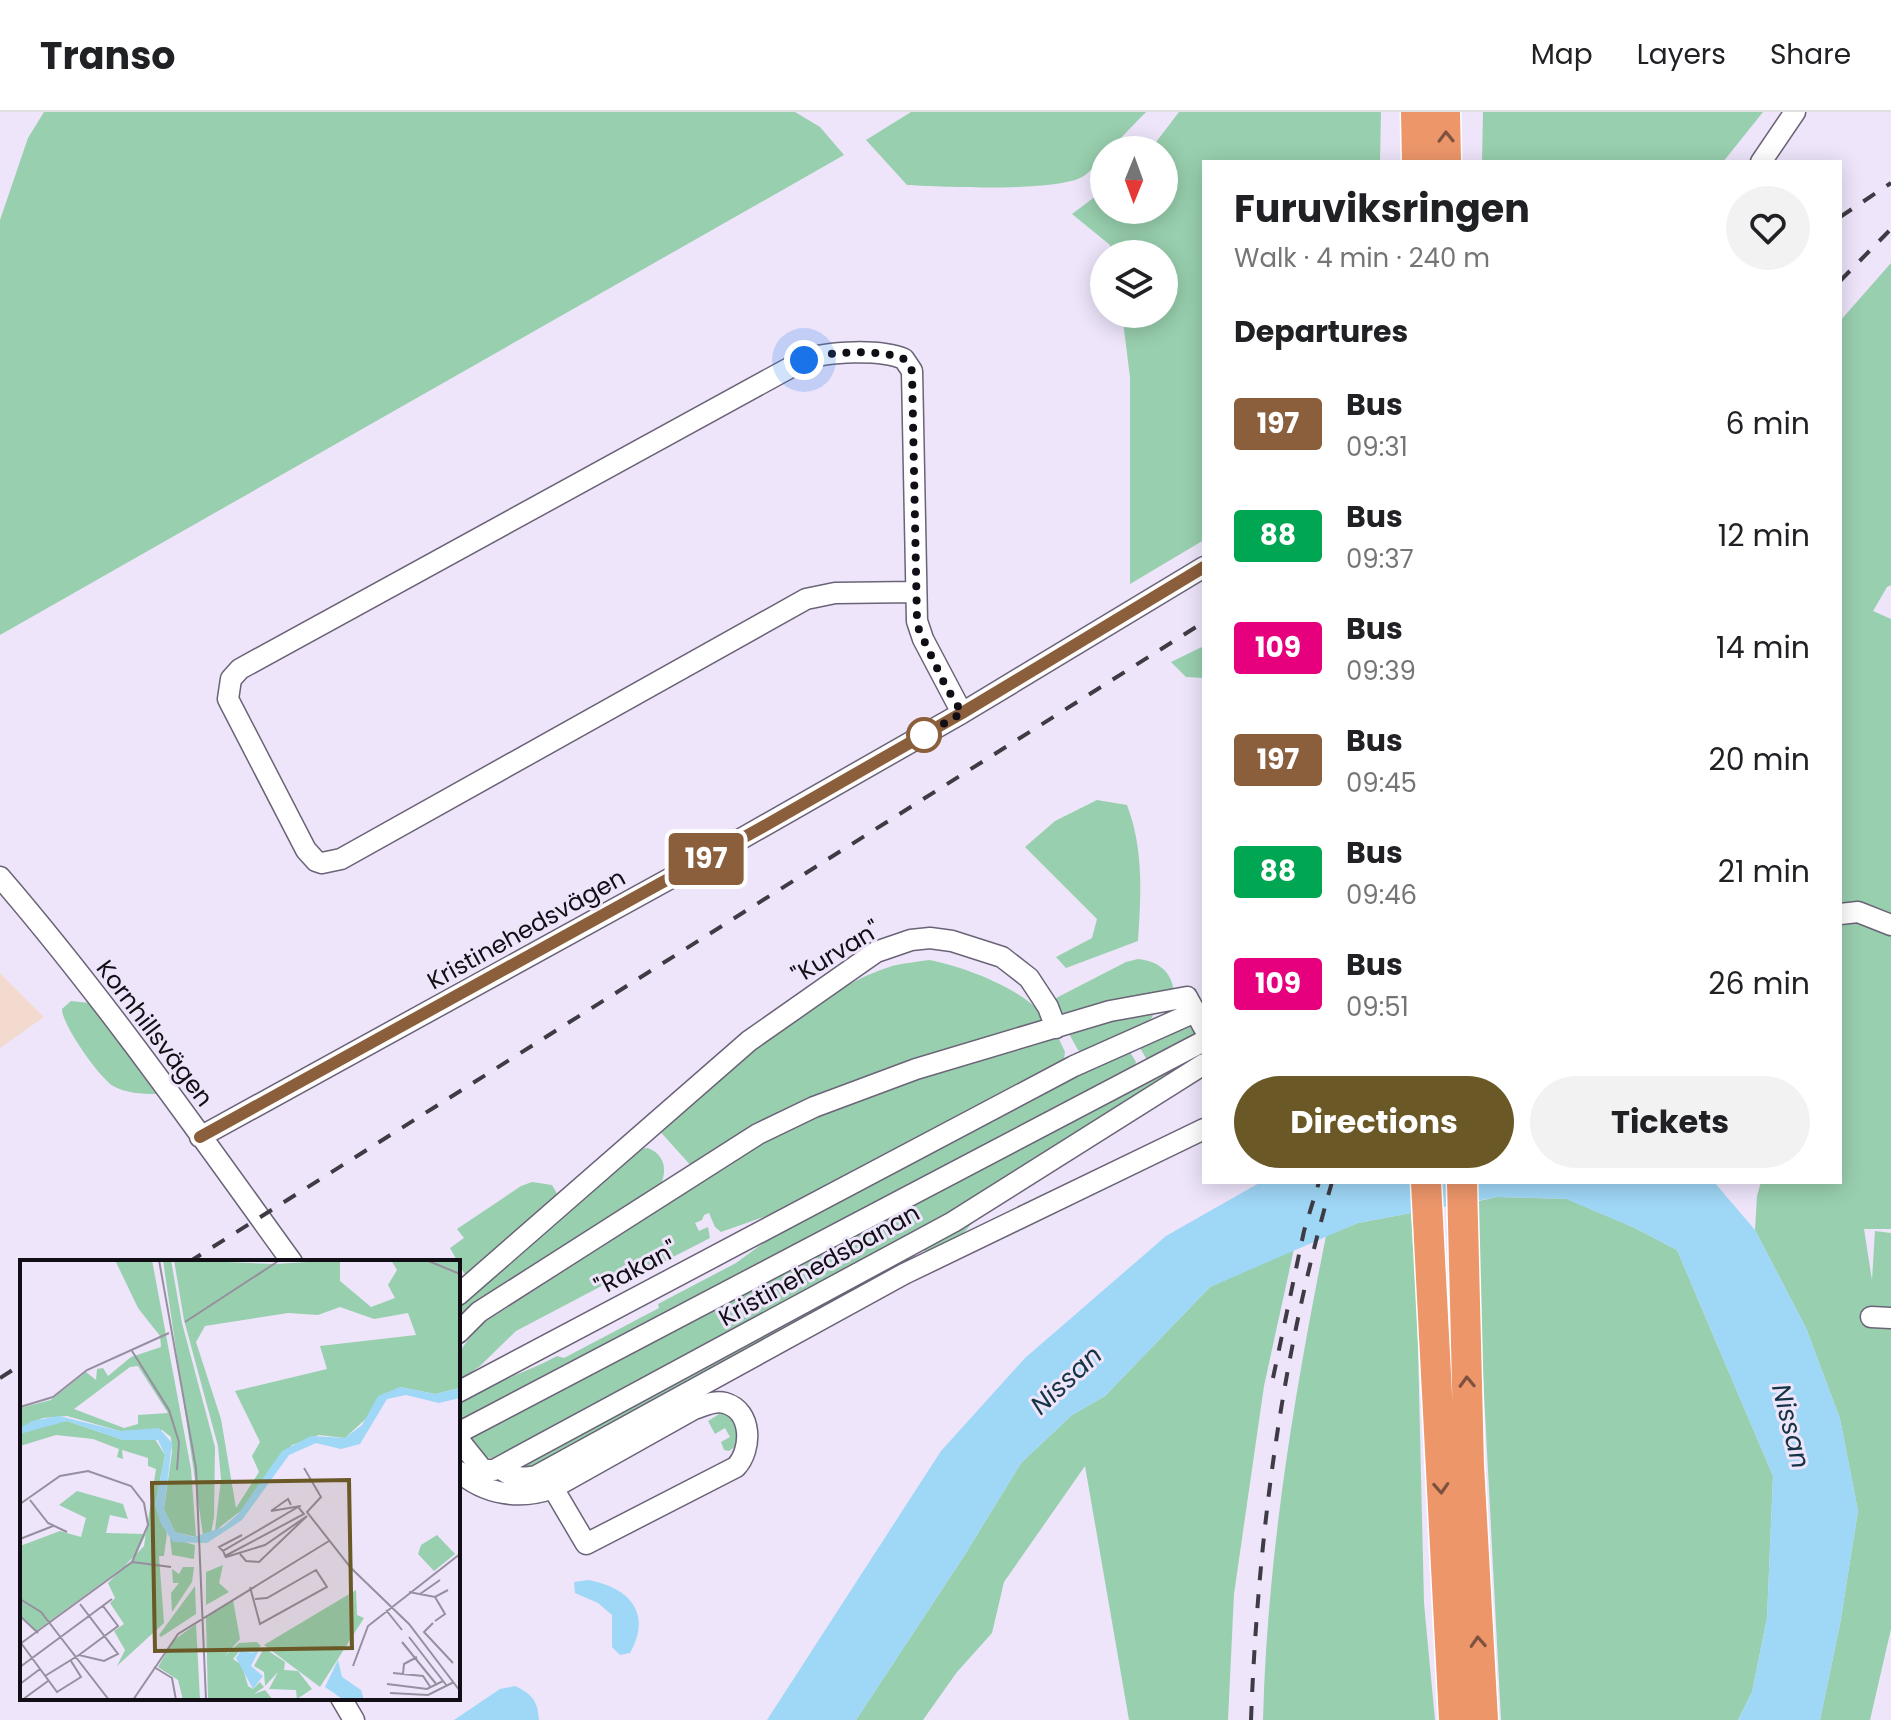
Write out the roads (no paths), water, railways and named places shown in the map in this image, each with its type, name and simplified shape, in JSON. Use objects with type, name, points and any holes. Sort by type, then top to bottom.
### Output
[{"type":"highway","points":[[1416,112],[1417,160]]},
{"type":"highway","points":[[1445,112],[1446,160]]},
{"type":"highway","points":[[1426,1184],[1454,1720]]},
{"type":"highway","points":[[1462,1184],[1469,1465],[1483,1720]]},
{"type":"street","points":[[1762,160],[1795,112]]},
{"type":"street","points":[[916,592],[835,593],[806,599],[331,862],[316,861],[306,850],[228,699],[231,679],[240,669],[804,360],[820,355],[891,355],[904,359],[913,377],[919,630],[962,713]]},
{"type":"street","name":"Kristinehedsvägen","points":[[200,1137],[698,864],[962,713],[1202,568]]},
{"type":"street","name":"Kornhillsvägen","points":[[0,877],[64,956],[291,1260]]},
{"type":"street","points":[[1842,914],[1858,912],[1891,925]]},
{"type":"street","name":"\"Kurvan\"","points":[[460,1293],[749,1041],[876,952],[911,940],[930,938],[952,941],[1002,957],[1029,978],[1048,1007],[1056,1028]]},
{"type":"street","points":[[460,1331],[479,1312],[758,1134],[858,1088],[1110,1011],[1187,997],[1200,1020]]},
{"type":"street","name":"\"Rakan\"","points":[[460,1391],[1074,1066],[1200,1020]]},
{"type":"street","points":[[460,1435],[1202,1042]]},
{"type":"street","name":"Kristinehedsbanan","points":[[488,1474],[953,1222],[1202,1065]]},
{"type":"street","points":[[460,1471],[522,1479],[536,1476],[904,1274],[1202,1130]]},
{"type":"street","points":[[460,1439],[483,1470],[513,1496],[532,1496],[553,1488],[694,1409],[713,1402],[727,1403],[744,1420],[748,1434],[744,1458],[736,1467],[586,1544],[553,1488]]},
{"type":"street","points":[[342,1700],[354,1720]]},
{"type":"water","name":"Nissan","points":[[1257,1184],[1716,1184],[1755,1230],[1806,1328],[1840,1419],[1858,1511],[1840,1624],[1820,1720],[1738,1720],[1752,1692],[1767,1618],[1773,1476],[1677,1250],[1635,1228],[1566,1199],[1497,1197],[1358,1223],[1210,1287],[1105,1396],[1072,1415],[1021,1463],[856,1720],[767,1720],[941,1451],[1025,1358],[1166,1236]]},
{"type":"water","points":[[588,1580],[615,1589],[633,1604],[639,1625],[630,1653],[620,1655],[612,1647],[612,1615],[598,1603],[575,1593],[574,1582]]},
{"type":"water","points":[[515,1686],[533,1699],[539,1720],[454,1720],[500,1689]]},
{"type":"railway","points":[[1842,216],[1891,183]]},
{"type":"railway","points":[[1842,279],[1891,229]]},
{"type":"railway","points":[[192,1260],[1202,623]]},
{"type":"railway","points":[[1273,1378],[1304,1231],[1318,1184]]},
{"type":"railway","points":[[1251,1720],[1259,1583],[1275,1448],[1299,1315],[1331,1184]]},
{"type":"railway","points":[[0,1378],[20,1365]]}]
